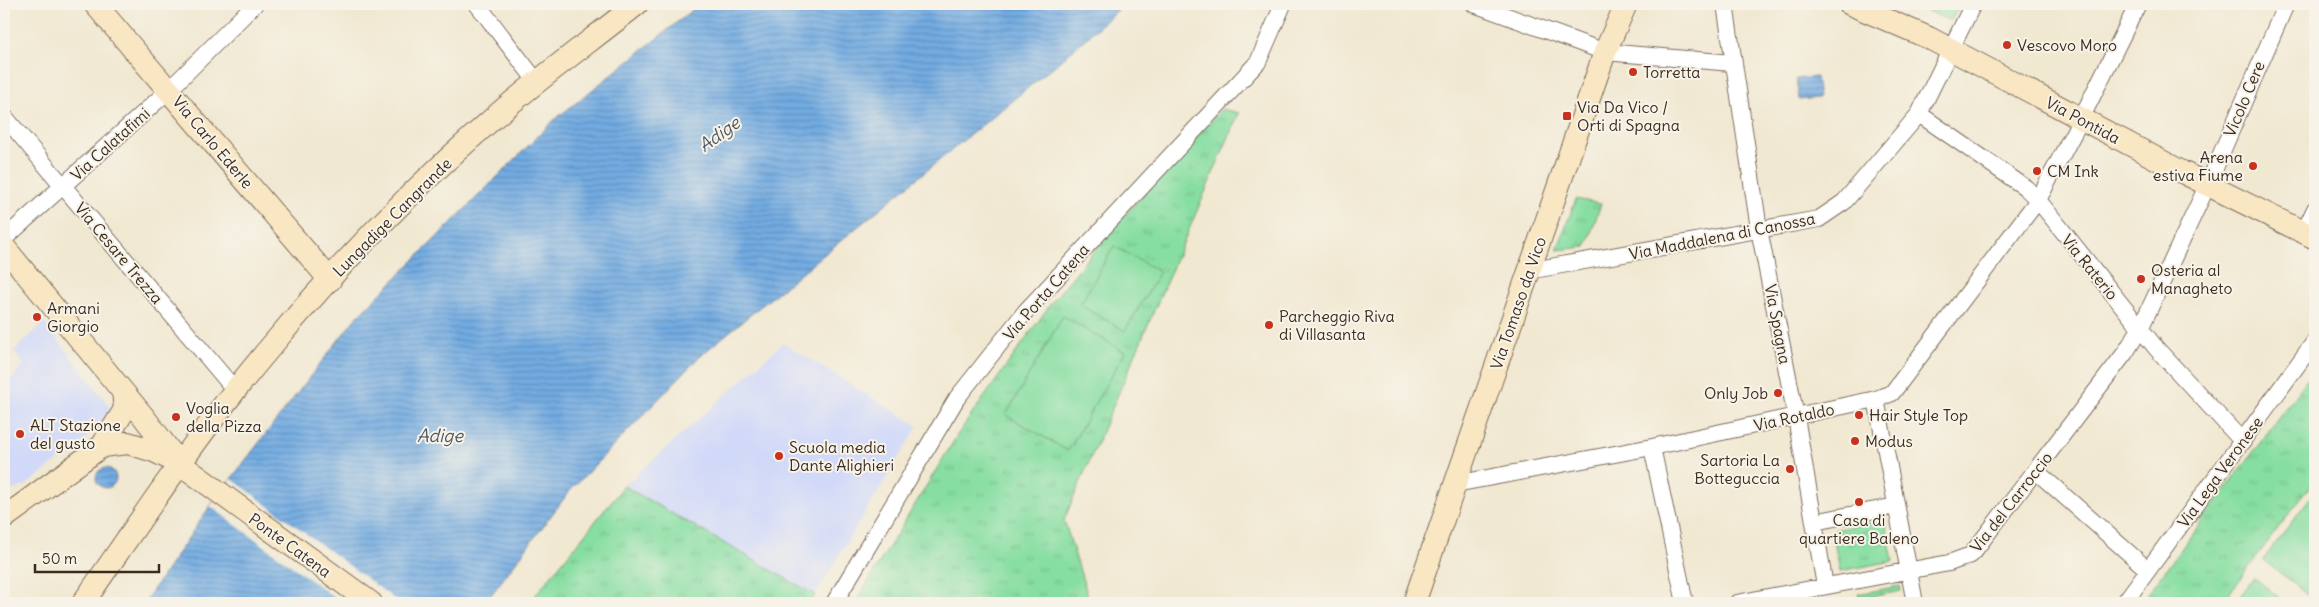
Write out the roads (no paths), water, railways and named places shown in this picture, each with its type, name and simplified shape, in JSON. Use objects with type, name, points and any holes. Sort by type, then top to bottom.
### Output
[{"type":"street","name":"Via Carlo Ederle","points":[[95,4],[330,280]]},
{"type":"street","name":"Via Calatafimi","points":[[4,239],[170,90],[255,4]]},
{"type":"street","points":[[477,4],[537,82]]},
{"type":"street","name":"Lungadige Cangrande","points":[[83,603],[179,463],[235,390],[330,280],[401,205],[488,122],[637,4]]},
{"type":"street","name":"Via Porta Catena","points":[[834,603],[957,398],[1025,312],[1258,62],[1282,7],[1280,4]]},
{"type":"street","points":[[1474,4],[1605,52],[1732,63]]},
{"type":"street","name":"Via Tomaso da Vico","points":[[1414,603],[1605,52],[1626,4]]},
{"type":"street","name":"Via Pontida","points":[[1850,4],[1950,49],[2081,119],[2310,235]]},
{"type":"street","name":"Via Maddalena di Canossa","points":[[1528,271],[1819,219],[1844,202],[1919,114],[1973,4]]},
{"type":"street","name":"Via Rotaldo","points":[[1455,484],[1652,447],[1876,400],[1892,393],[2038,200],[2138,4]]},
{"type":"street","name":"Vicolo Cere","points":[[2140,329],[2208,184],[2286,4]]},
{"type":"street","name":"Via Spagna","points":[[1726,5],[1732,63],[1759,229],[1796,417],[1825,586]]},
{"type":"street","name":"Via Raterio","points":[[1919,114],[2026,188],[2038,200],[2140,329],[2243,442]]},
{"type":"street","name":"Via Cesare Trezza","points":[[4,116],[235,390]]},
{"type":"street","points":[[2310,235],[2315,209]]},
{"type":"street","points":[[4,247],[179,463]]},
{"type":"street","name":"Via del Carroccio","points":[[1737,603],[1766,601],[1825,586],[1949,563],[1971,555],[2036,471],[2140,329]]},
{"type":"street","name":"Via Lega Veronese","points":[[2124,603],[2315,341]]},
{"type":"street","points":[[4,518],[102,446],[125,409],[123,392]]},
{"type":"street","points":[[1876,400],[1914,603]]},
{"type":"street","points":[[102,446],[128,443],[179,463]]},
{"type":"street","points":[[1652,447],[1685,603]]},
{"type":"street","name":"Ponte Catena","points":[[179,463],[371,603]]},
{"type":"street","points":[[2036,471],[2148,570]]},
{"type":"street","points":[[1814,522],[1896,506]]},
{"type":"water","name":"Adige","points":[[700,4],[1125,4],[1052,68],[700,356],[569,492],[485,603],[144,603],[210,506],[354,320],[553,121]]},
{"type":"water","points":[[1816,77],[1819,98],[1799,100],[1796,79]]},
{"type":"water","points":[[106,468],[113,471],[116,478],[113,485],[106,488],[99,485],[96,478],[99,471]]},
{"type":"place","name":"Vescovo Moro","points":[[2007,45]]},
{"type":"place","name":"Torretta","points":[[1633,72]]},
{"type":"place","name":"Via Da Vico / Orti di Spagna","points":[[1567,116]]},
{"type":"place","name":"Arena estiva Fiume","points":[[2253,166]]},
{"type":"place","name":"CM Ink","points":[[2037,171]]},
{"type":"place","name":"Osteria al Managheto","points":[[2141,279]]},
{"type":"place","name":"Armani Giorgio","points":[[37,317]]},
{"type":"place","name":"Parcheggio Riva di Villasanta","points":[[1269,325]]},
{"type":"place","name":"Only Job","points":[[1778,393]]},
{"type":"place","name":"Hair Style Top","points":[[1859,415]]},
{"type":"place","name":"Voglia della Pizza","points":[[176,417]]},
{"type":"place","name":"ALT Stazione del gusto","points":[[20,434]]},
{"type":"place","name":"Modus","points":[[1855,441]]},
{"type":"place","name":"Scuola media Dante Alighieri","points":[[779,456]]},
{"type":"place","name":"Sartoria La Botteguccia","points":[[1790,469]]},
{"type":"place","name":"Casa di quartiere Baleno","points":[[1859,502]]}]
